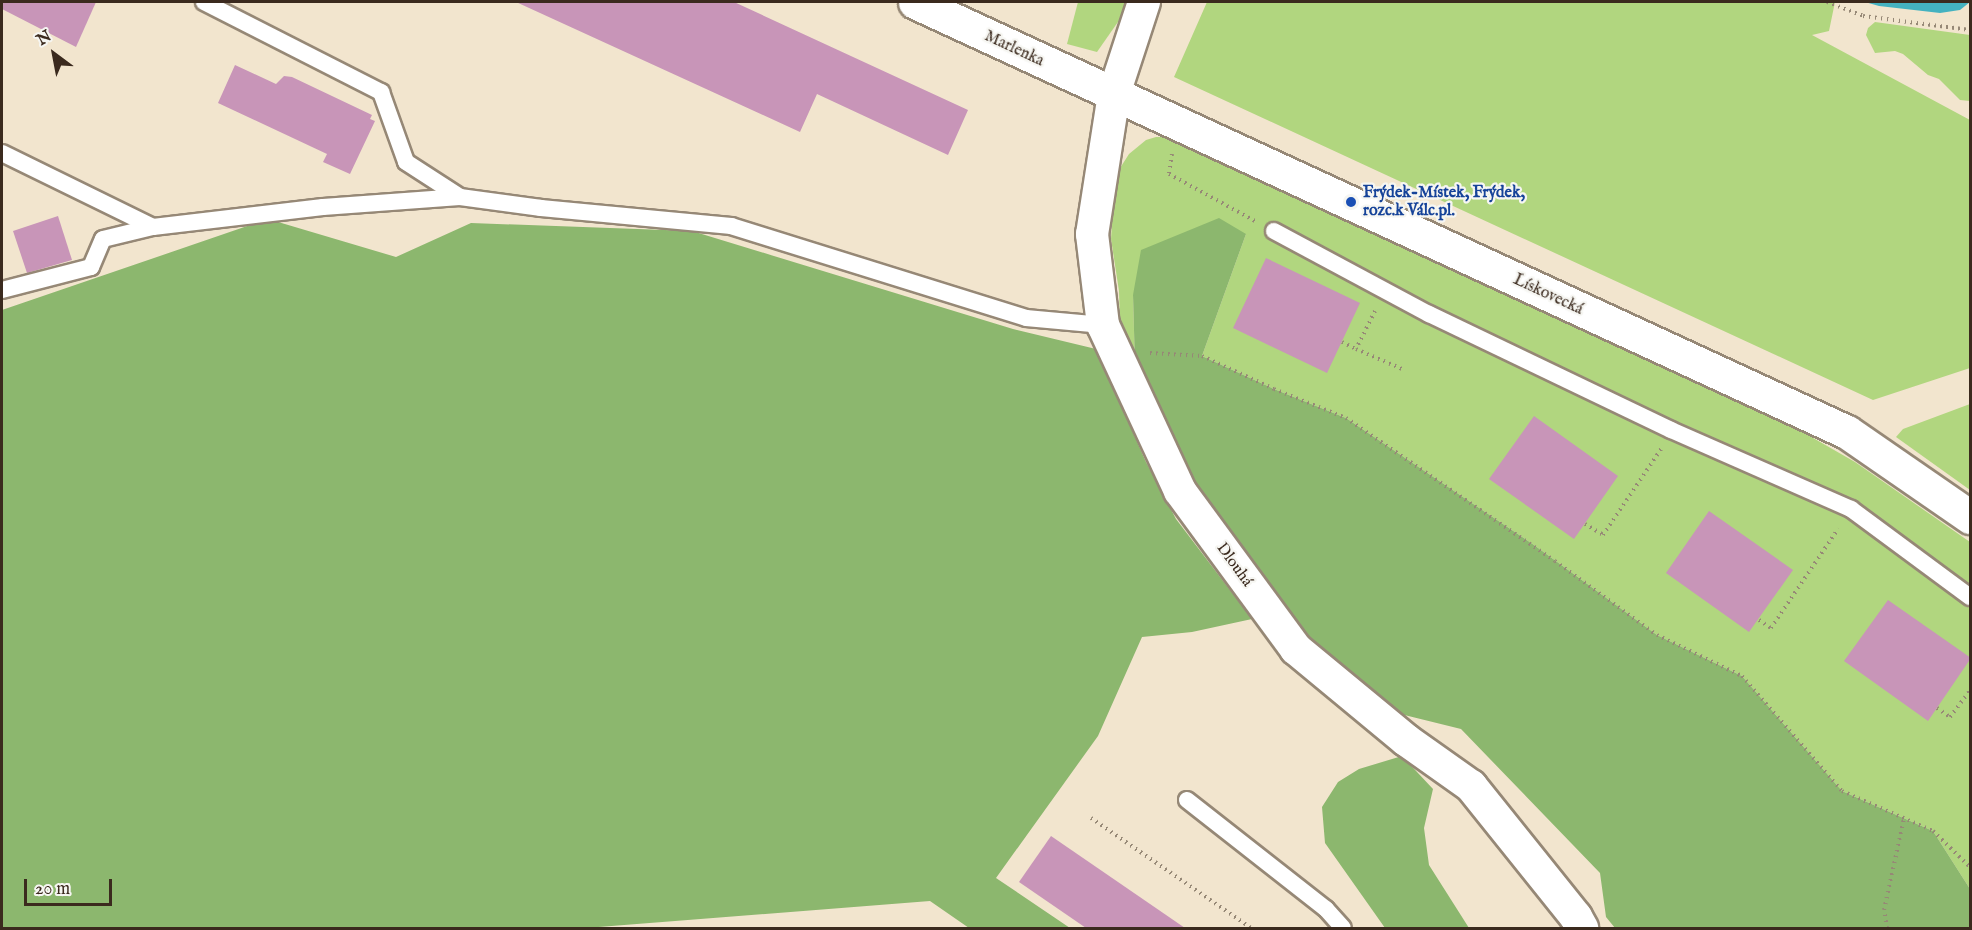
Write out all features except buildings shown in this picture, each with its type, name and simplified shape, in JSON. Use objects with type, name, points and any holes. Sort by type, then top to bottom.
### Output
[{"type":"main road","name":"Marlenka","points":[[915,2],[954,10],[1114,94]]},
{"type":"main road","name":"Lískovecká","points":[[1114,94],[1847,432],[1971,517]]},
{"type":"street","name":"Dlouhá","points":[[1144,2],[1114,94],[1092,234],[1109,338],[1180,491],[1296,649],[1406,740],[1471,786],[1576,916],[1582,928]]},
{"type":"lane","points":[[204,2],[381,92],[406,162],[460,197]]},
{"type":"lane","points":[[2,153],[153,227]]},
{"type":"lane","points":[[2,290],[91,267],[103,239],[153,227],[323,207],[460,197],[541,208],[731,226],[1026,318],[1109,338]]},
{"type":"lane","points":[[1274,231],[1386,291],[1671,430],[1851,509],[1971,597]]},
{"type":"lane","points":[[1187,801],[1326,909],[1343,928]]},
{"type":"path","points":[[1827,2],[1863,16],[1971,30]]},
{"type":"path","points":[[1178,125],[1168,174],[1274,231]]},
{"type":"path","points":[[1356,349],[1386,291]]},
{"type":"path","points":[[1109,338],[1202,356],[1346,418],[1555,561],[1657,635],[1742,676],[1842,791],[1933,831],[1971,867]]},
{"type":"path","points":[[1342,342],[1402,369]]},
{"type":"path","points":[[1586,524],[1603,535],[1656,457],[1671,430]]},
{"type":"path","points":[[1759,620],[1771,628],[1851,509]]},
{"type":"path","points":[[1937,708],[1950,717],[1971,690]]},
{"type":"path","points":[[1091,818],[1251,928]]},
{"type":"path","points":[[1887,928],[1884,910],[1904,819]]},
{"type":"green space","points":[[1078,2],[1130,2],[1097,52],[1067,44]]},
{"type":"green space","points":[[1207,2],[1835,2],[1829,31],[1812,35],[1970,120],[1970,368],[1873,400],[1174,77]]},
{"type":"green space","points":[[1875,22],[1970,35],[1970,101],[1960,100],[1939,79],[1928,75],[1903,54],[1895,51],[1875,53],[1866,35],[1868,28]]},
{"type":"green space","points":[[1168,137],[1184,144],[1787,423],[1855,462],[1970,542],[1970,889],[1933,831],[1842,791],[1742,676],[1657,635],[1534,545],[1346,418],[1274,389],[1202,356],[1246,234],[1133,295],[1135,366],[1120,324],[1119,291],[1111,239],[1115,176],[1129,154],[1146,140]]},
{"type":"green space","points":[[1219,218],[1246,234],[1202,356],[1274,389],[1346,418],[1534,545],[1657,635],[1742,676],[1842,791],[1933,831],[1970,889],[1970,928],[1615,928],[1606,917],[1600,873],[1461,729],[1372,707],[1257,587],[1186,478],[1135,366],[1133,295],[1141,250]]},
{"type":"green space","points":[[268,219],[396,257],[471,223],[692,231],[1013,329],[1096,349],[1146,462],[1176,519],[1252,619],[1192,632],[1142,637],[1098,736],[996,878],[1070,928],[969,928],[930,901],[586,928],[2,928],[2,310]]},
{"type":"green space","points":[[1970,404],[1970,490],[1896,437],[1903,429]]},
{"type":"green space","points":[[1402,756],[1433,789],[1424,828],[1429,865],[1469,928],[1385,928],[1325,843],[1322,807],[1338,782],[1359,769]]},
{"type":"water","points":[[1865,2],[1970,2],[1960,10],[1940,13],[1879,6]]},
{"type":"place","name":"Frýdek-Místek, Frýdek, rozc.k Válc.pl.","points":[[1351,202]]}]
